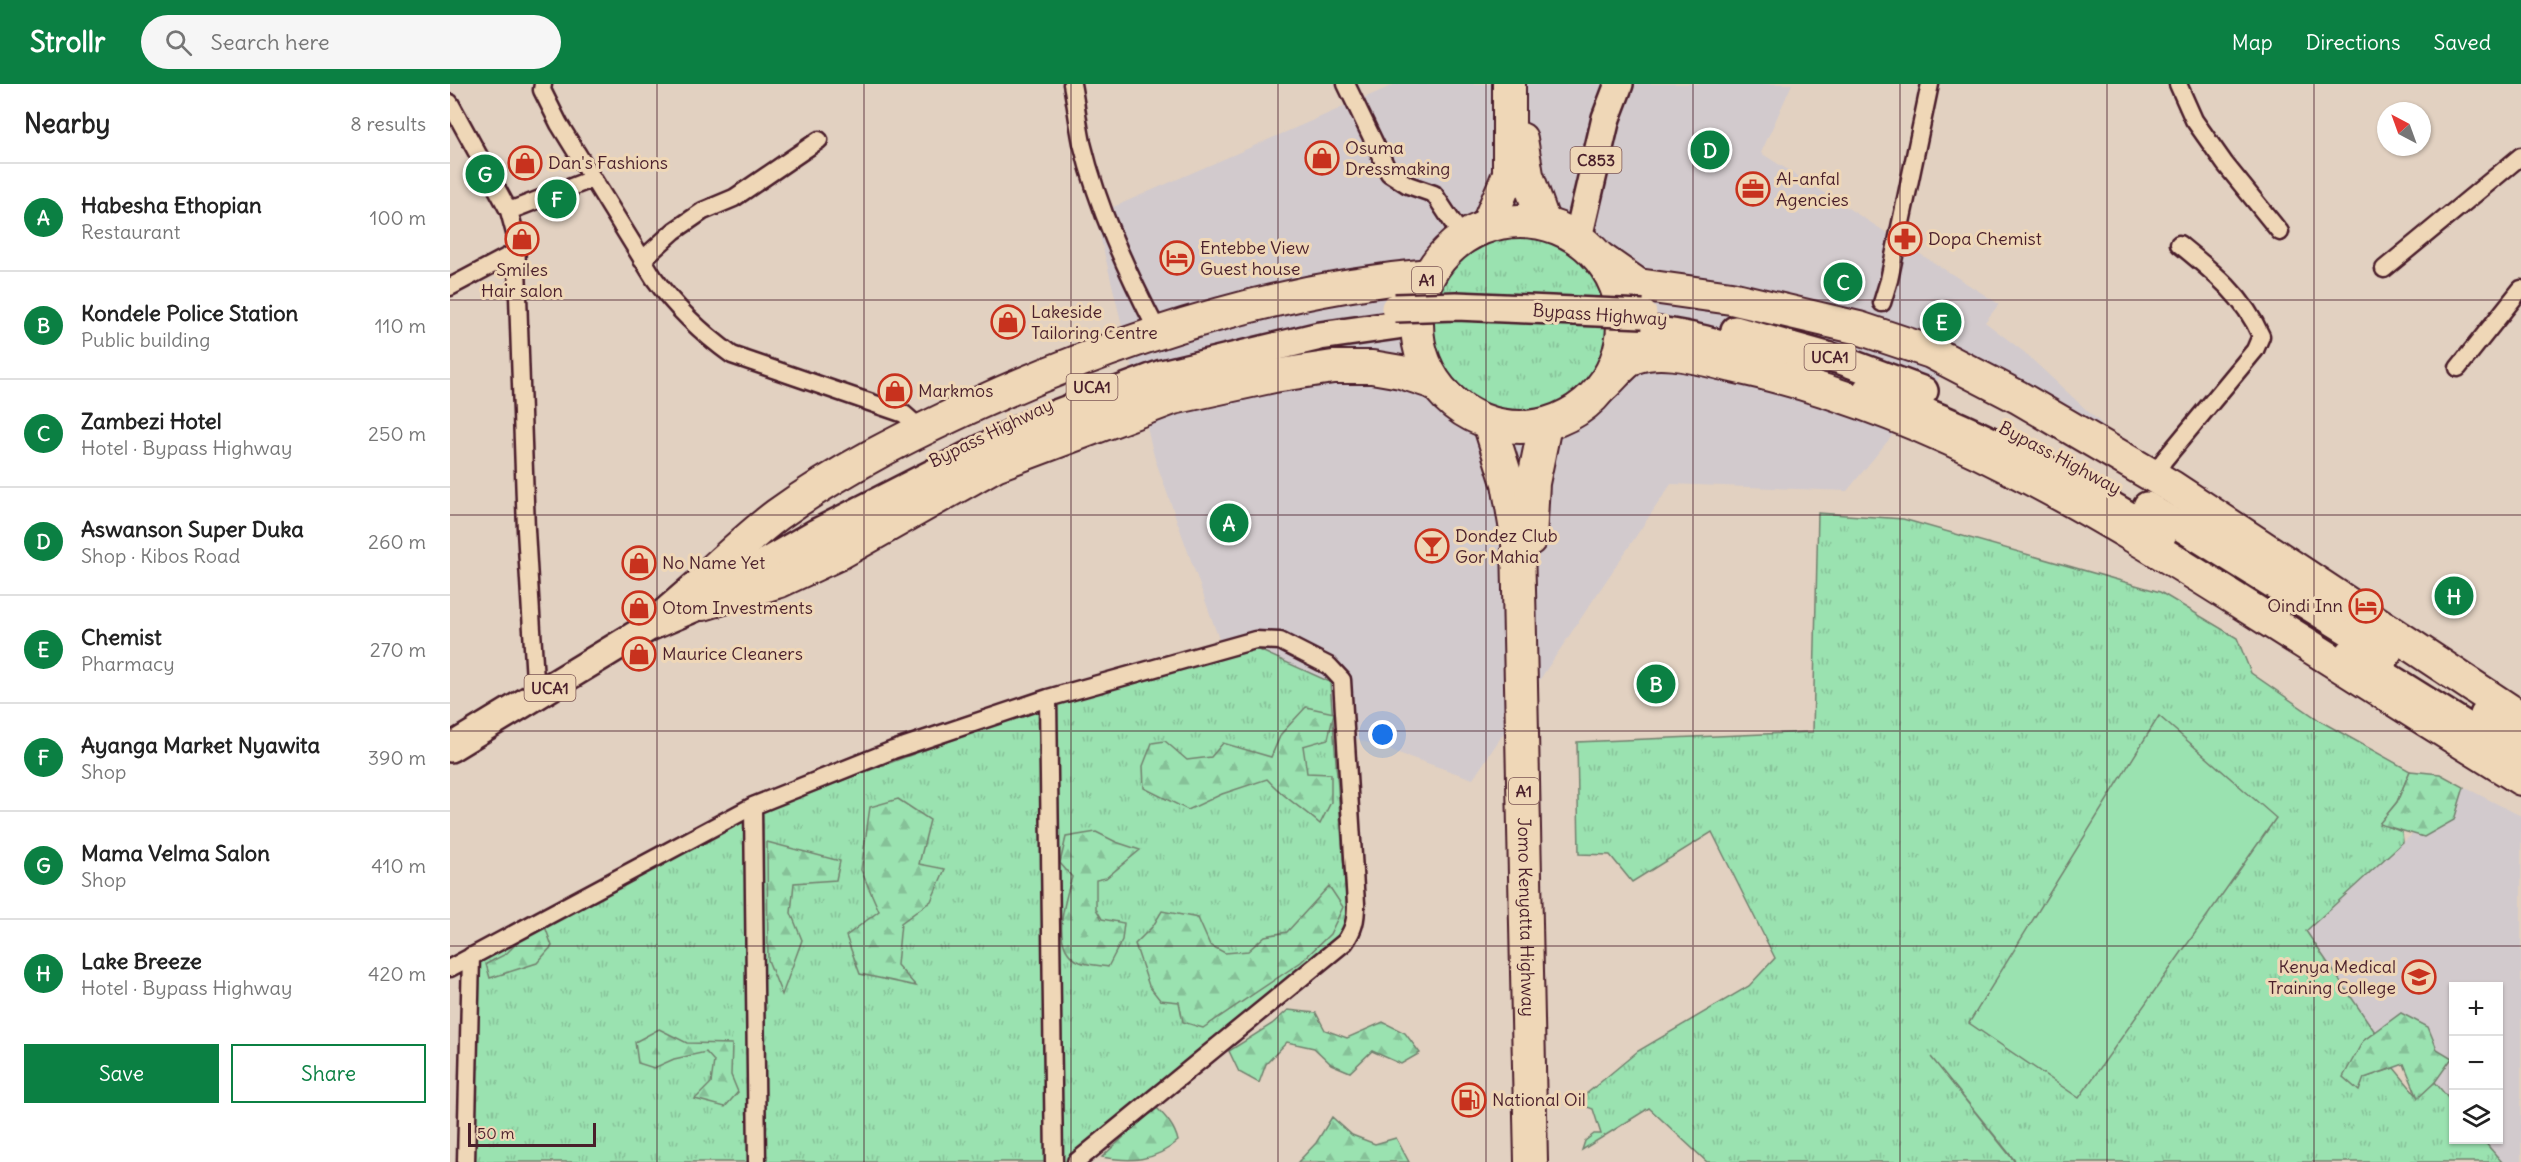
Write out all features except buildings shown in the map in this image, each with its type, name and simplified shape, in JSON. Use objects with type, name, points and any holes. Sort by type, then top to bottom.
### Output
[{"type":"highway","name":"A1","points":[[1475,232],[1509,174],[1509,84]]},
{"type":"highway","points":[[1516,84],[1520,133],[1527,175],[1544,223]]},
{"type":"highway","name":"A1","points":[[1515,221],[1544,223],[1578,238],[1601,258],[1613,278],[1621,298],[1624,321],[1622,344],[1616,365],[1604,385],[1588,403],[1568,416],[1545,425],[1508,427],[1489,423],[1468,414],[1449,400],[1434,383],[1424,363],[1418,341],[1417,318],[1420,296],[1429,275],[1444,254],[1475,232],[1515,221]]},
{"type":"highway","points":[[1601,258],[1638,285],[1731,298],[1859,328],[1931,352],[2018,397],[2154,477],[2520,721]]},
{"type":"highway","points":[[706,589],[753,534],[805,496],[921,429],[1066,365],[1158,332],[1295,296],[1429,275]]},
{"type":"highway","points":[[1604,385],[1634,358],[1658,353],[1763,373],[1835,393],[1925,426],[1994,458],[2162,553],[2521,779]]},
{"type":"highway","points":[[706,589],[780,581],[836,555],[995,465],[1173,398],[1274,376],[1333,367],[1401,372],[1434,383]]},
{"type":"highway","name":"Jomo Kenyatta Highway","points":[[1489,423],[1508,483],[1518,542],[1531,1162]]},
{"type":"highway","name":"Jomo Kenyatta Highway","points":[[1545,425],[1533,483],[1530,544],[1537,743],[1540,950],[1548,1162]]},
{"type":"main road","name":"C853","points":[[1578,238],[1606,118],[1619,84]]},
{"type":"main road","name":"Bypass Highway","points":[[450,748],[649,627],[706,589],[729,584],[812,528],[1032,423],[1162,374],[1320,336],[1397,325],[1453,323],[1549,324],[1658,331],[1731,348],[1830,377],[2004,436],[2142,502],[2520,721]]},
{"type":"main road","name":"Bypass Highway","points":[[2004,436],[2521,760]]},
{"type":"street","points":[[543,84],[542,90],[548,104],[642,260],[665,293],[716,344],[732,356],[904,414],[921,429]]},
{"type":"street","points":[[1072,84],[1083,144],[1111,230],[1137,291],[1158,332]]},
{"type":"street","points":[[1346,84],[1389,173],[1408,185],[1434,194],[1475,232]]},
{"type":"street","points":[[1881,303],[1889,280],[1930,84]]},
{"type":"street","points":[[2178,84],[2194,120],[2225,164],[2280,232]]},
{"type":"street","points":[[450,103],[509,211],[516,237],[526,530],[536,697]]},
{"type":"street","points":[[642,260],[674,231],[703,211],[734,198],[819,140]]},
{"type":"street","points":[[2384,269],[2521,156]]},
{"type":"street","points":[[509,211],[592,179]]},
{"type":"street","points":[[2154,477],[2164,460],[2255,350],[2260,336],[2243,304],[2218,277],[2178,243]]},
{"type":"street","points":[[450,287],[516,252]]},
{"type":"street","points":[[2458,368],[2521,289]]},
{"type":"street","points":[[450,968],[753,806],[892,750],[1048,698],[1255,640],[1280,641],[1329,666],[1342,680],[1356,919],[1345,942],[1076,1162]]},
{"type":"street","points":[[1048,698],[1054,1162]]},
{"type":"street","points":[[753,806],[757,1162]]},
{"type":"street","points":[[466,1162],[471,956]]},
{"type":"shaded area","points":[[1396,84],[1792,84],[1761,153],[1999,304],[1985,322],[2024,352],[2158,476],[1948,367],[1847,491],[1671,484],[1473,779],[1334,731],[1243,707],[1154,456],[1095,215]]},
{"type":"shaded area","name":"Kenya Medical Training College","points":[[2464,787],[2521,816],[2521,1162],[2502,1162],[2486,1144],[2503,1144],[2503,982],[2449,982],[2449,1099],[2414,1058],[2289,1134],[2306,931]]},
{"type":"green space","points":[[1521,228],[1549,232],[1567,240],[1575,244],[1596,264],[1602,271],[1614,297],[1618,325],[1614,353],[1606,371],[1602,379],[1582,400],[1575,406],[1549,418],[1521,422],[1493,418],[1475,410],[1467,406],[1446,386],[1440,379],[1428,353],[1424,325],[1428,297],[1436,279],[1440,271],[1460,250],[1467,244],[1493,232]]},
{"type":"green space","points":[[1818,513],[1903,519],[2160,592],[2237,638],[2251,673],[2322,722],[2410,771],[2397,802],[2380,823],[2402,832],[2403,842],[2306,931],[2375,1032],[2363,1041],[2364,1078],[2394,1068],[2418,1097],[2435,1082],[2449,1099],[2449,1144],[2486,1144],[2502,1162],[2016,1162],[1931,1057],[2015,1162],[1707,1162],[1649,1108],[1582,1150],[1585,1141],[1594,1134],[1601,1134],[1593,1109],[1577,1103],[1579,1100],[1638,1051],[1749,986],[1775,958],[1712,832],[1632,882],[1610,855],[1579,854],[1577,742],[1813,732]]},
{"type":"green space","points":[[1257,649],[1330,682],[1348,922],[1336,941],[1072,1162],[474,1162],[478,960],[762,810],[1060,700]]},
{"type":"green space","points":[[1306,707],[1334,713],[1328,739],[1303,746],[1307,773],[1331,774],[1331,802],[1320,824],[1267,779],[1222,794],[1188,810],[1144,788],[1143,766],[1152,743],[1165,741],[1187,760],[1211,757],[1223,743],[1271,757],[1281,734]]},
{"type":"green space","points":[[2159,716],[2276,818],[2079,1098],[1969,1023]]},
{"type":"green space","points":[[2410,771],[2440,774],[2464,787],[2454,820],[2424,837],[2379,824],[2397,802]]},
{"type":"green space","points":[[898,799],[930,820],[919,864],[945,869],[931,901],[901,923],[897,965],[916,986],[860,974],[846,936],[879,911],[861,870],[870,807]]},
{"type":"green space","points":[[1096,832],[1140,850],[1106,878],[1096,880],[1096,909],[1102,919],[1124,923],[1122,940],[1108,967],[1083,963],[1070,956],[1062,935],[1063,911],[1072,877],[1060,863],[1066,837]]},
{"type":"green space","points":[[767,842],[840,861],[836,880],[794,883],[791,913],[802,940],[782,995],[768,960]]},
{"type":"green space","points":[[1329,886],[1343,907],[1330,934],[1301,962],[1203,1028],[1183,1022],[1179,1002],[1160,1000],[1149,986],[1135,944],[1153,926],[1162,911],[1198,918],[1210,945],[1225,953],[1248,951],[1265,936],[1287,932]]},
{"type":"green space","points":[[542,918],[552,946],[537,963],[490,978],[486,964],[506,954]]},
{"type":"green space","points":[[1288,1010],[1316,1013],[1325,1030],[1347,1038],[1383,1022],[1405,1033],[1420,1053],[1401,1064],[1372,1051],[1350,1072],[1331,1064],[1314,1048],[1287,1042],[1266,1064],[1259,1083],[1239,1072],[1229,1051],[1272,1024]]},
{"type":"green space","points":[[2401,1013],[2428,1027],[2437,1049],[2449,1056],[2449,1062],[2435,1082],[2418,1098],[2404,1064],[2364,1078],[2359,1091],[2343,1077],[2363,1041]]},
{"type":"green space","points":[[659,1029],[687,1043],[732,1044],[731,1075],[738,1092],[725,1107],[695,1099],[711,1083],[714,1061],[706,1052],[674,1059],[654,1068],[638,1063],[635,1042]]},
{"type":"green space","points":[[1156,1107],[1170,1122],[1178,1141],[1151,1157],[1122,1160],[1102,1157]]},
{"type":"green space","points":[[1332,1117],[1352,1135],[1375,1144],[1396,1138],[1409,1162],[1298,1162],[1316,1143]]},
{"type":"place","name":"Aswanson Super Duka","points":[[1710,150]]},
{"type":"place","name":"Osuma Dressmaking","points":[[1322,158]]},
{"type":"place","name":"Dan's Fashions","points":[[525,163]]},
{"type":"place","name":"Mama Velma Salon","points":[[485,174]]},
{"type":"place","name":"Al-anfal Agencies","points":[[1753,189]]},
{"type":"place","name":"Ayanga Market Nyawita","points":[[557,199]]},
{"type":"place","name":"Smiles Hair salon","points":[[522,239]]},
{"type":"place","name":"Dopa Chemist","points":[[1905,239]]},
{"type":"place","name":"Entebbe View Guest house","points":[[1177,258]]},
{"type":"place","name":"Zambezi Hotel","points":[[1843,282]]},
{"type":"place","name":"Lakeside Tailoring Centre","points":[[1008,322]]},
{"type":"place","name":"Chemist","points":[[1942,322]]},
{"type":"place","name":"Markmos","points":[[895,391]]},
{"type":"place","name":"Habesha Ethopian","points":[[1229,523]]},
{"type":"place","name":"Dondez Club Gor Mahia","points":[[1432,546]]},
{"type":"place","name":"No Name Yet","points":[[639,563]]},
{"type":"place","name":"Lake Breeze","points":[[2454,596]]},
{"type":"place","name":"Oindi Inn","points":[[2366,606]]},
{"type":"place","name":"Otom Investments","points":[[639,608]]},
{"type":"place","name":"Maurice Cleaners","points":[[639,654]]},
{"type":"place","name":"Kondele Police Station","points":[[1656,684]]},
{"type":"place","name":"Kenya Medical Training College","points":[[2419,977]]},
{"type":"place","name":"National Oil","points":[[1469,1100]]}]
